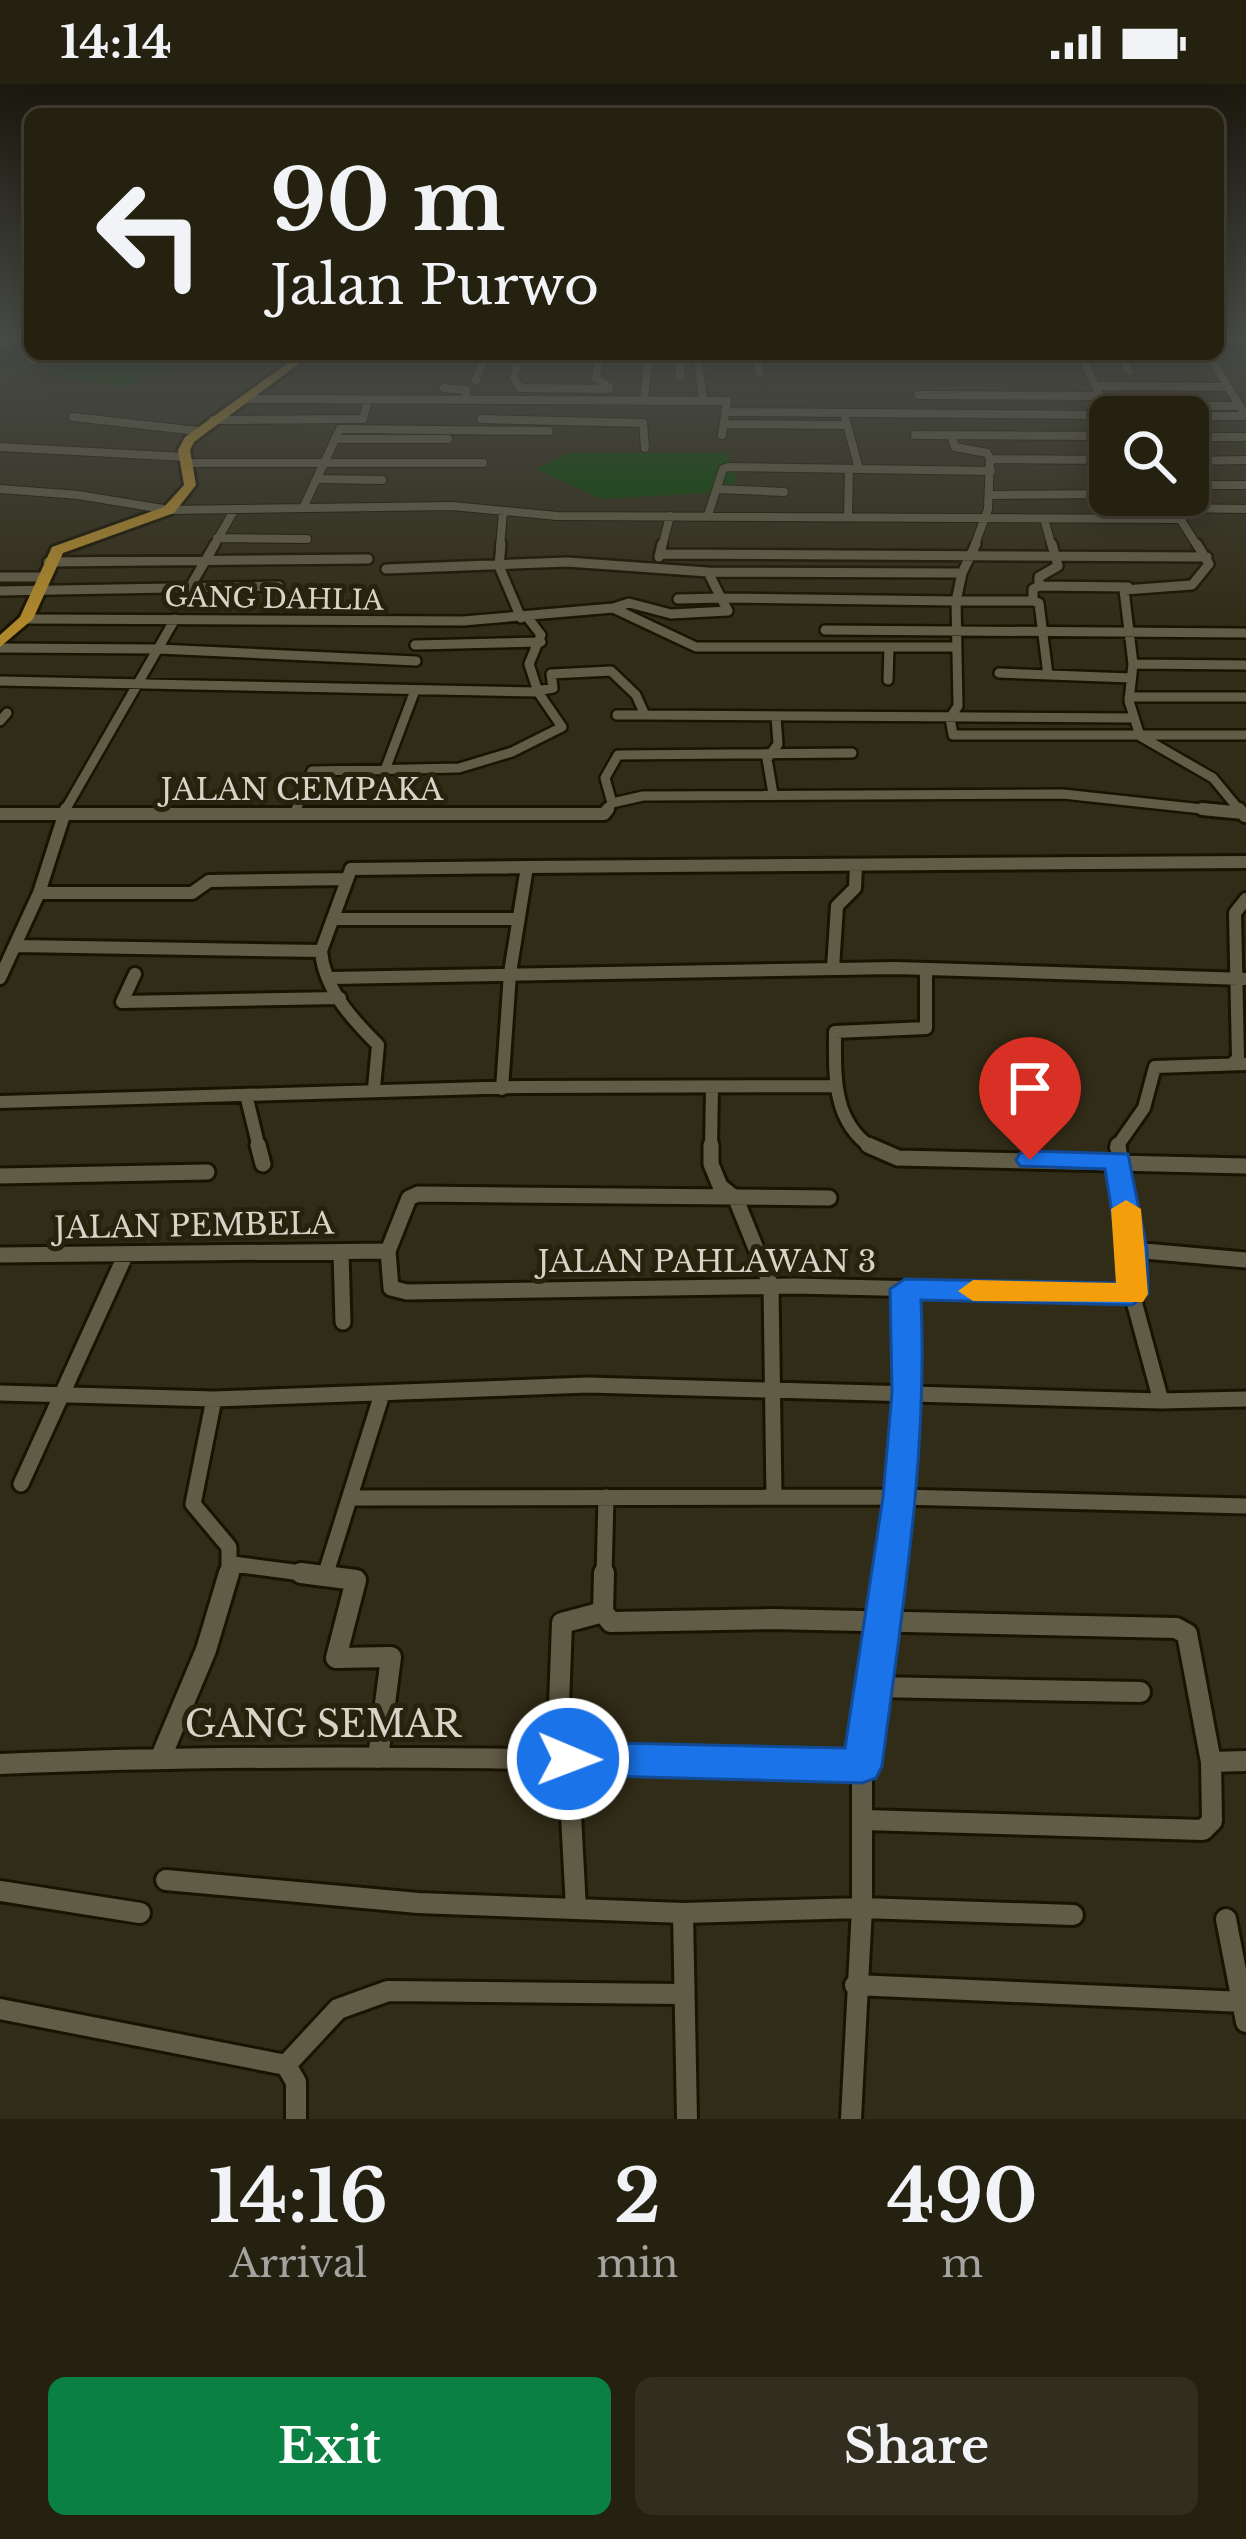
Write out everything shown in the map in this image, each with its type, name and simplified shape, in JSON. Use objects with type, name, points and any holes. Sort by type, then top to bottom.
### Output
[{"type":"main road","points":[[0,645],[26,619],[48,562],[66,544],[170,510],[190,484],[185,444],[195,433]]},
{"type":"street","points":[[303,508],[338,433]]},
{"type":"street","points":[[379,433],[448,440]]},
{"type":"street","points":[[644,433],[645,448]]},
{"type":"street","points":[[847,433],[854,469],[848,517]]},
{"type":"street","points":[[915,435],[1089,436]]},
{"type":"street","points":[[951,436],[955,446],[987,453],[992,495],[979,541],[964,557],[956,601],[958,706],[950,718],[955,736],[1246,735]]},
{"type":"street","points":[[1209,437],[1246,437]]},
{"type":"street","points":[[0,448],[187,460],[483,464]]},
{"type":"street","points":[[991,459],[1089,460]]},
{"type":"street","points":[[1209,460],[1246,460]]},
{"type":"street","points":[[708,515],[723,469],[728,467],[991,471]]},
{"type":"street","points":[[318,482],[382,480]]},
{"type":"street","points":[[318,482],[358,485],[360,492]]},
{"type":"street","points":[[1209,485],[1246,485]]},
{"type":"street","points":[[0,489],[78,495],[170,510],[452,506],[503,512],[670,516],[1181,519]]},
{"type":"street","points":[[717,489],[784,492]]},
{"type":"street","points":[[992,495],[1089,494]]},
{"type":"street","points":[[1209,508],[1246,509]]},
{"type":"street","points":[[190,587],[235,509]]},
{"type":"street","points":[[503,512],[499,566],[542,642]]},
{"type":"street","points":[[656,567],[670,516]]},
{"type":"street","points":[[1033,601],[1033,589],[1039,586],[1192,585],[1209,564],[1179,516]]},
{"type":"street","points":[[1039,586],[1039,577],[1058,567],[1044,519]]},
{"type":"street","points":[[217,538],[307,539]]},
{"type":"street","points":[[660,554],[1207,557]]},
{"type":"street","points":[[48,562],[368,559]]},
{"type":"street","points":[[386,569],[567,562],[708,572],[962,573]]},
{"type":"street","points":[[708,572],[721,598]]},
{"type":"street","points":[[0,577],[41,584],[279,586]]},
{"type":"street","points":[[0,591],[41,584]]},
{"type":"street","points":[[1128,587],[1123,608],[1133,664],[1129,697],[1140,736],[1197,768],[1244,815]]},
{"type":"street","name":"GANG DAHLIA","points":[[26,619],[418,622],[525,618],[630,603],[671,614],[727,612],[721,598]]},
{"type":"street","points":[[678,599],[1033,601],[1040,603],[1048,675]]},
{"type":"street","points":[[613,608],[696,647],[954,647]]},
{"type":"street","points":[[0,978],[39,893],[62,815],[175,619]]},
{"type":"street","points":[[825,629],[1246,633]]},
{"type":"street","points":[[415,646],[542,642]]},
{"type":"street","points":[[295,812],[314,771],[473,765],[548,737],[562,727],[538,691],[529,664],[542,642]]},
{"type":"street","points":[[0,645],[416,661]]},
{"type":"street","points":[[888,680],[889,647]]},
{"type":"street","points":[[1133,664],[1246,665]]},
{"type":"street","points":[[0,681],[414,693],[538,691],[553,688],[551,674],[613,671],[636,694],[645,715]]},
{"type":"street","points":[[999,673],[1131,678]]},
{"type":"street","points":[[385,770],[414,693]]},
{"type":"street","points":[[1129,697],[1246,698]]},
{"type":"street","points":[[617,715],[1132,718]]},
{"type":"street","points":[[773,794],[767,759],[778,744],[776,717]]},
{"type":"street","points":[[608,808],[605,778],[618,754],[852,754]]},
{"type":"street","points":[[1224,791],[1246,791]]},
{"type":"street","name":"JALAN CEMPAKA","points":[[0,814],[608,808],[643,796],[773,794],[1102,795],[1244,815]]},
{"type":"street","points":[[374,1088],[378,1046],[356,1025],[322,965],[321,951],[346,879],[360,866],[1246,862]]},
{"type":"street","points":[[833,968],[837,906],[855,888],[856,866]]},
{"type":"street","points":[[502,1089],[510,973],[527,867]]},
{"type":"street","points":[[39,893],[192,893],[209,880],[346,879]]},
{"type":"street","points":[[1162,1401],[1132,1294],[1132,1250],[1118,1141],[1144,1108],[1155,1067],[1240,1064],[1242,979],[1235,913],[1246,899]]},
{"type":"street","points":[[333,919],[518,919]]},
{"type":"street","points":[[17,946],[321,951]]},
{"type":"street","points":[[331,978],[699,975],[833,968],[1242,979]]},
{"type":"street","points":[[926,969],[926,1028],[837,1031],[832,1086],[848,1126],[864,1144],[885,1155],[1246,1166]]},
{"type":"street","points":[[135,974],[122,1002],[340,998]]},
{"type":"street","points":[[0,1102],[248,1099],[374,1088],[832,1086]]},
{"type":"street","points":[[712,1087],[711,1164],[720,1186],[736,1198],[771,1286],[776,1392],[773,1497]]},
{"type":"street","points":[[248,1099],[263,1164]]},
{"type":"street","points":[[0,1176],[207,1172]]},
{"type":"street","points":[[388,1251],[409,1198],[418,1194],[829,1198]]},
{"type":"street","points":[[1132,1250],[1246,1260]]},
{"type":"street","name":"JALAN PEMBELA","points":[[0,1255],[388,1251]]},
{"type":"street","name":"JALAN PAHLAWAN 3","points":[[388,1251],[391,1286],[397,1291],[771,1286],[1132,1294]]},
{"type":"street","points":[[341,1252],[343,1322]]},
{"type":"street","points":[[22,1484],[125,1256]]},
{"type":"street","points":[[851,2119],[862,1908],[862,1766],[900,1497],[909,1392],[905,1289]]},
{"type":"street","points":[[0,1393],[214,1400],[587,1384],[1162,1401],[1246,1399]]},
{"type":"street","points":[[325,1577],[382,1394]]},
{"type":"street","points":[[161,1756],[217,1624],[233,1564],[229,1546],[193,1504],[214,1400]]},
{"type":"street","points":[[604,1614],[606,1497]]},
{"type":"street","points":[[350,1498],[900,1497],[1246,1506]]},
{"type":"street","points":[[233,1564],[356,1580],[336,1658],[391,1658],[378,1758]]},
{"type":"street","points":[[576,1909],[562,1758],[562,1623],[604,1614],[616,1623],[880,1621],[1183,1630],[1190,1641],[1211,1762],[1212,1821],[1196,1832],[864,1820]]},
{"type":"street","points":[[874,1688],[1140,1692]]},
{"type":"street","name":"GANG SEMAR","points":[[0,1765],[161,1756],[562,1758],[862,1766]]},
{"type":"street","points":[[1211,1762],[1246,1761]]},
{"type":"street","points":[[166,1880],[418,1903],[682,1913],[862,1908],[1073,1915]]},
{"type":"street","points":[[0,1891],[140,1912]]},
{"type":"street","points":[[682,1913],[687,2119]]},
{"type":"street","points":[[855,1985],[1245,2012],[1226,1919]]},
{"type":"street","points":[[286,2065],[338,2009],[388,1991],[682,1994]]},
{"type":"street","points":[[0,2009],[286,2065]]},
{"type":"street","points":[[286,2065],[298,2092],[296,2119]]},
{"type":"green space","points":[[569,453],[727,453],[736,479],[730,492],[601,499],[536,469]]},
{"type":"slow traffic","points":[[973,1291],[1132,1294],[1126,1209]]},
{"type":"route","points":[[568,1759],[862,1766],[900,1497],[909,1392],[905,1289],[1132,1294],[1132,1250],[1118,1160],[1030,1160]]}]
